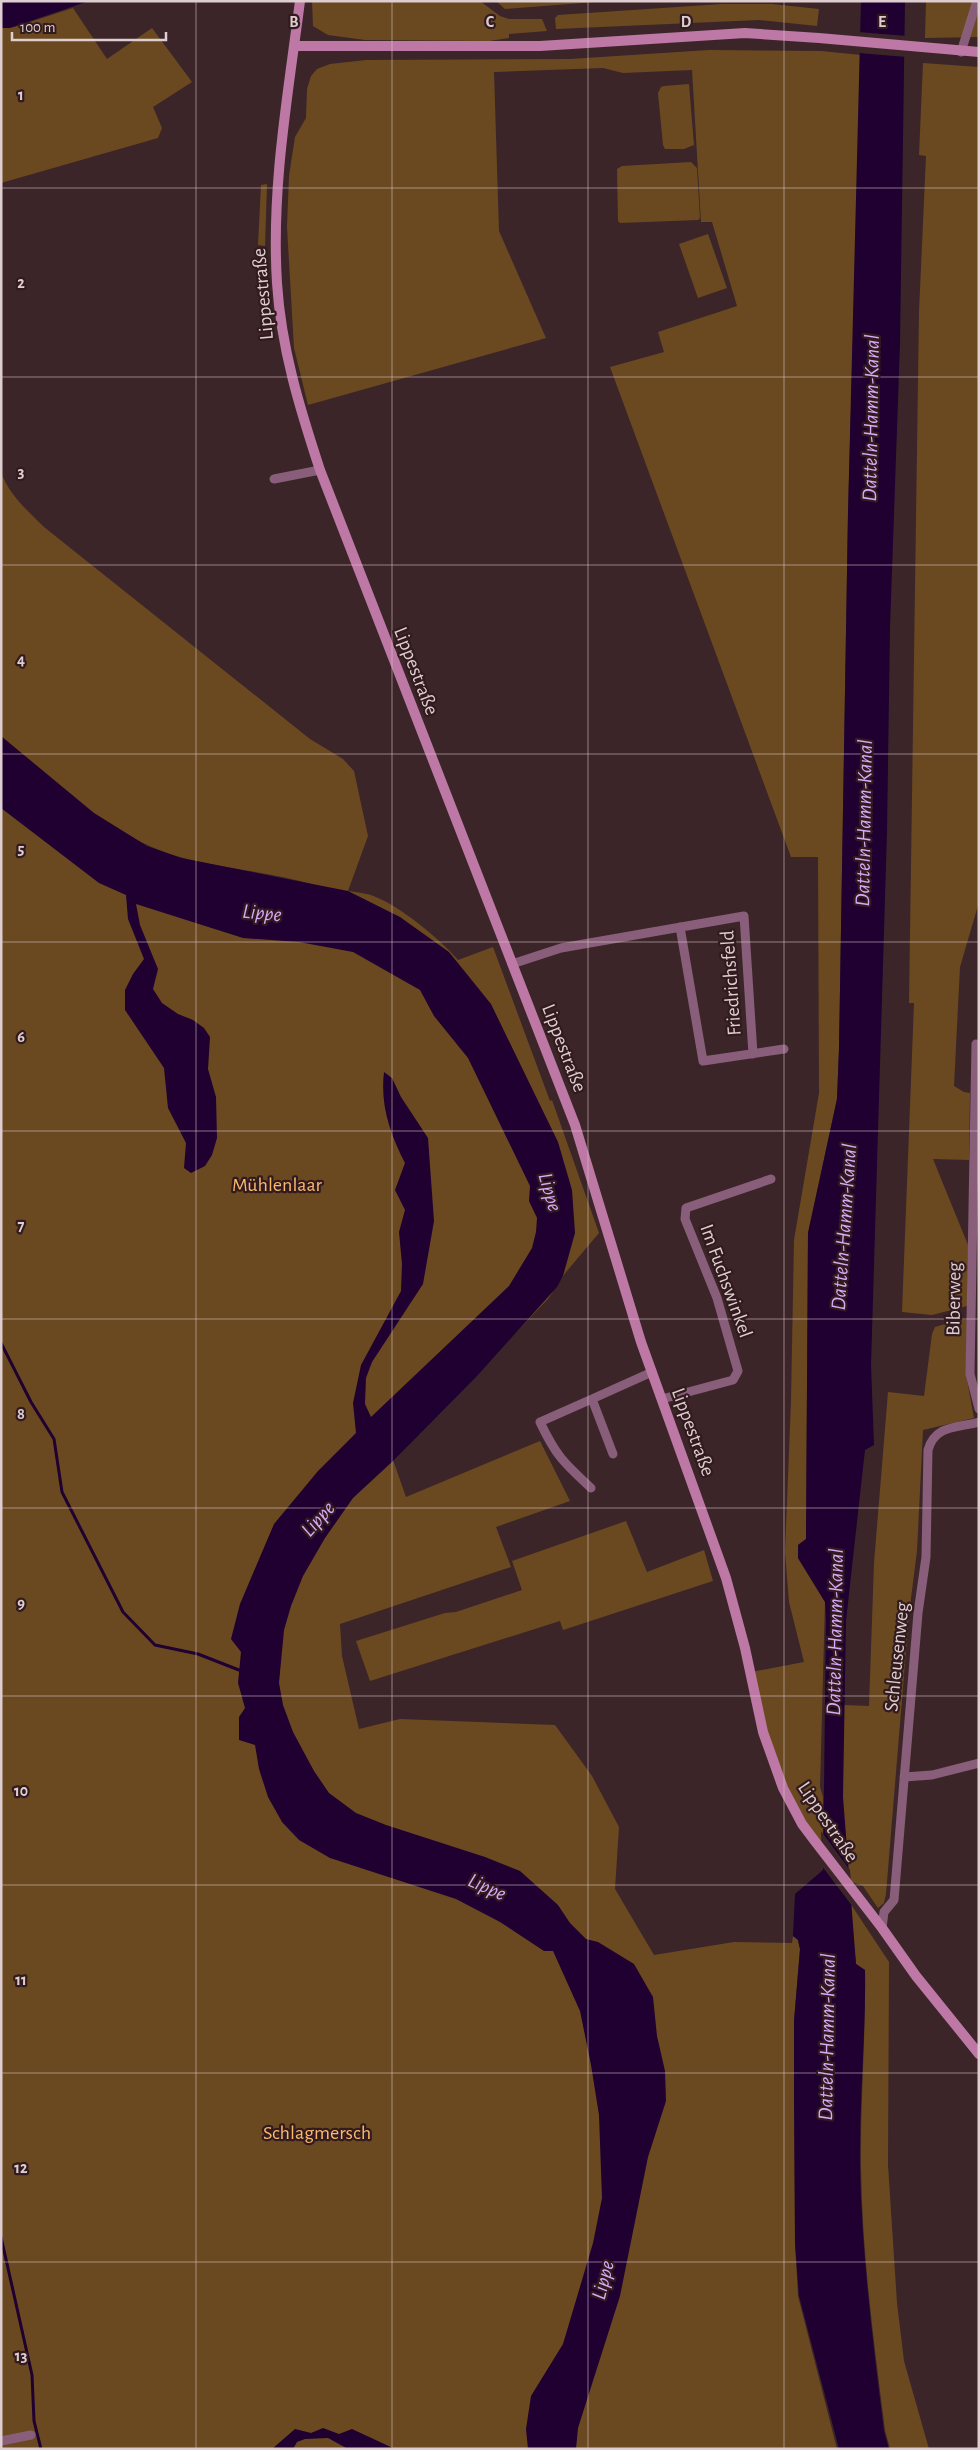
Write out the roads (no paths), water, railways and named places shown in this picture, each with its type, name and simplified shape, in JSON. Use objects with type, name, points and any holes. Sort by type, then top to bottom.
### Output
[{"type":"main road","name":"Lippestraße","points":[[300,1],[279,167],[276,231],[277,283],[287,359],[301,412],[320,470],[575,1125],[652,1372],[726,1578],[745,1648],[759,1716],[771,1754],[790,1802],[814,1840],[882,1928],[916,1976],[979,2054]]},
{"type":"main road","points":[[294,46],[540,46],[745,33],[979,52]]},
{"type":"street","points":[[961,52],[977,1]]},
{"type":"street","points":[[274,479],[320,470]]},
{"type":"street","name":"Friedrichsfeld","points":[[512,964],[561,948],[744,916],[753,1054]]},
{"type":"street","name":"Friedrichsfeld","points":[[680,927],[703,1061],[784,1049]]},
{"type":"street","name":"Biberweg","points":[[976,1044],[976,1188],[970,1374],[979,1409]]},
{"type":"street","name":"Im Fuchswinkel","points":[[662,1399],[733,1380],[738,1371],[717,1298],[685,1219],[686,1208],[771,1179]]},
{"type":"street","points":[[591,1488],[561,1461],[552,1448],[540,1422],[652,1372]]},
{"type":"street","points":[[592,1399],[613,1454]]},
{"type":"street","name":"Schleusenweg","points":[[882,1928],[884,1912],[894,1900],[918,1614],[926,1557],[928,1450],[933,1436],[938,1432],[979,1422]]},
{"type":"street","points":[[904,1776],[932,1775],[979,1764]]},
{"type":"street","points":[[1,2441],[31,2435]]},
{"type":"water","points":[[1,1],[89,1],[10,28],[1,28]]},
{"type":"water","name":"Datteln-Hamm-Kanal","points":[[861,1],[905,1],[900,343],[890,628],[887,831],[871,1365],[874,1445],[865,1450],[846,1621],[843,1797],[856,1964],[865,1970],[860,2142],[863,2233],[876,2365],[884,2431],[889,2449],[839,2449],[799,2296],[795,2243],[794,2021],[800,1949],[798,1940],[793,1936],[795,1894],[823,1870],[826,1620],[825,1602],[798,1558],[798,1545],[806,1539],[808,1233],[837,1099],[848,513]]},
{"type":"water","name":"Lippe","points":[[1,736],[94,813],[147,846],[181,858],[348,891],[400,917],[449,952],[491,1004],[558,1142],[572,1190],[575,1233],[563,1276],[557,1287],[477,1376],[393,1461],[353,1498],[325,1538],[303,1576],[291,1606],[284,1630],[279,1683],[283,1705],[293,1732],[314,1771],[329,1793],[356,1813],[386,1825],[485,1857],[520,1871],[558,1905],[570,1923],[586,1939],[598,1942],[634,1964],[653,1997],[657,2036],[665,2071],[666,2101],[648,2157],[620,2296],[578,2428],[576,2449],[528,2449],[526,2429],[531,2396],[563,2344],[593,2243],[602,2198],[599,2115],[580,2011],[553,1951],[544,1951],[500,1922],[456,1899],[330,1858],[299,1840],[282,1822],[268,1797],[259,1769],[255,1745],[239,1740],[239,1717],[245,1708],[238,1683],[241,1652],[231,1639],[240,1604],[274,1524],[318,1471],[356,1433],[353,1403],[361,1365],[401,1291],[402,1264],[399,1232],[405,1210],[395,1190],[405,1163],[387,1119],[383,1096],[384,1072],[392,1078],[401,1097],[428,1138],[434,1221],[423,1284],[372,1362],[366,1378],[365,1404],[371,1417],[509,1286],[532,1248],[536,1232],[537,1218],[529,1201],[530,1186],[468,1058],[434,1016],[420,990],[353,952],[299,942],[243,938],[136,904],[140,925],[158,969],[153,989],[162,1003],[178,1014],[193,1020],[204,1028],[210,1037],[208,1069],[216,1097],[217,1138],[212,1155],[205,1166],[191,1173],[184,1168],[186,1143],[168,1108],[164,1068],[125,1010],[125,990],[133,974],[144,959],[128,919],[126,895],[99,883],[1,808]]},
{"type":"water","points":[[323,2428],[339,2434],[352,2429],[395,2449],[348,2449],[328,2438],[305,2439],[297,2442],[293,2449],[272,2449],[295,2429],[311,2433]]},
{"type":"waterway","points":[[1,1343],[31,1402],[54,1439],[62,1492],[123,1612],[155,1645],[198,1654],[244,1672]]},
{"type":"waterway","points":[[1,2237],[32,2375],[34,2421],[41,2449]]},
{"type":"park label","name":"Mühlenlaar","points":[[277,1185]]},
{"type":"park label","name":"Schlagmersch","points":[[317,2133]]}]
